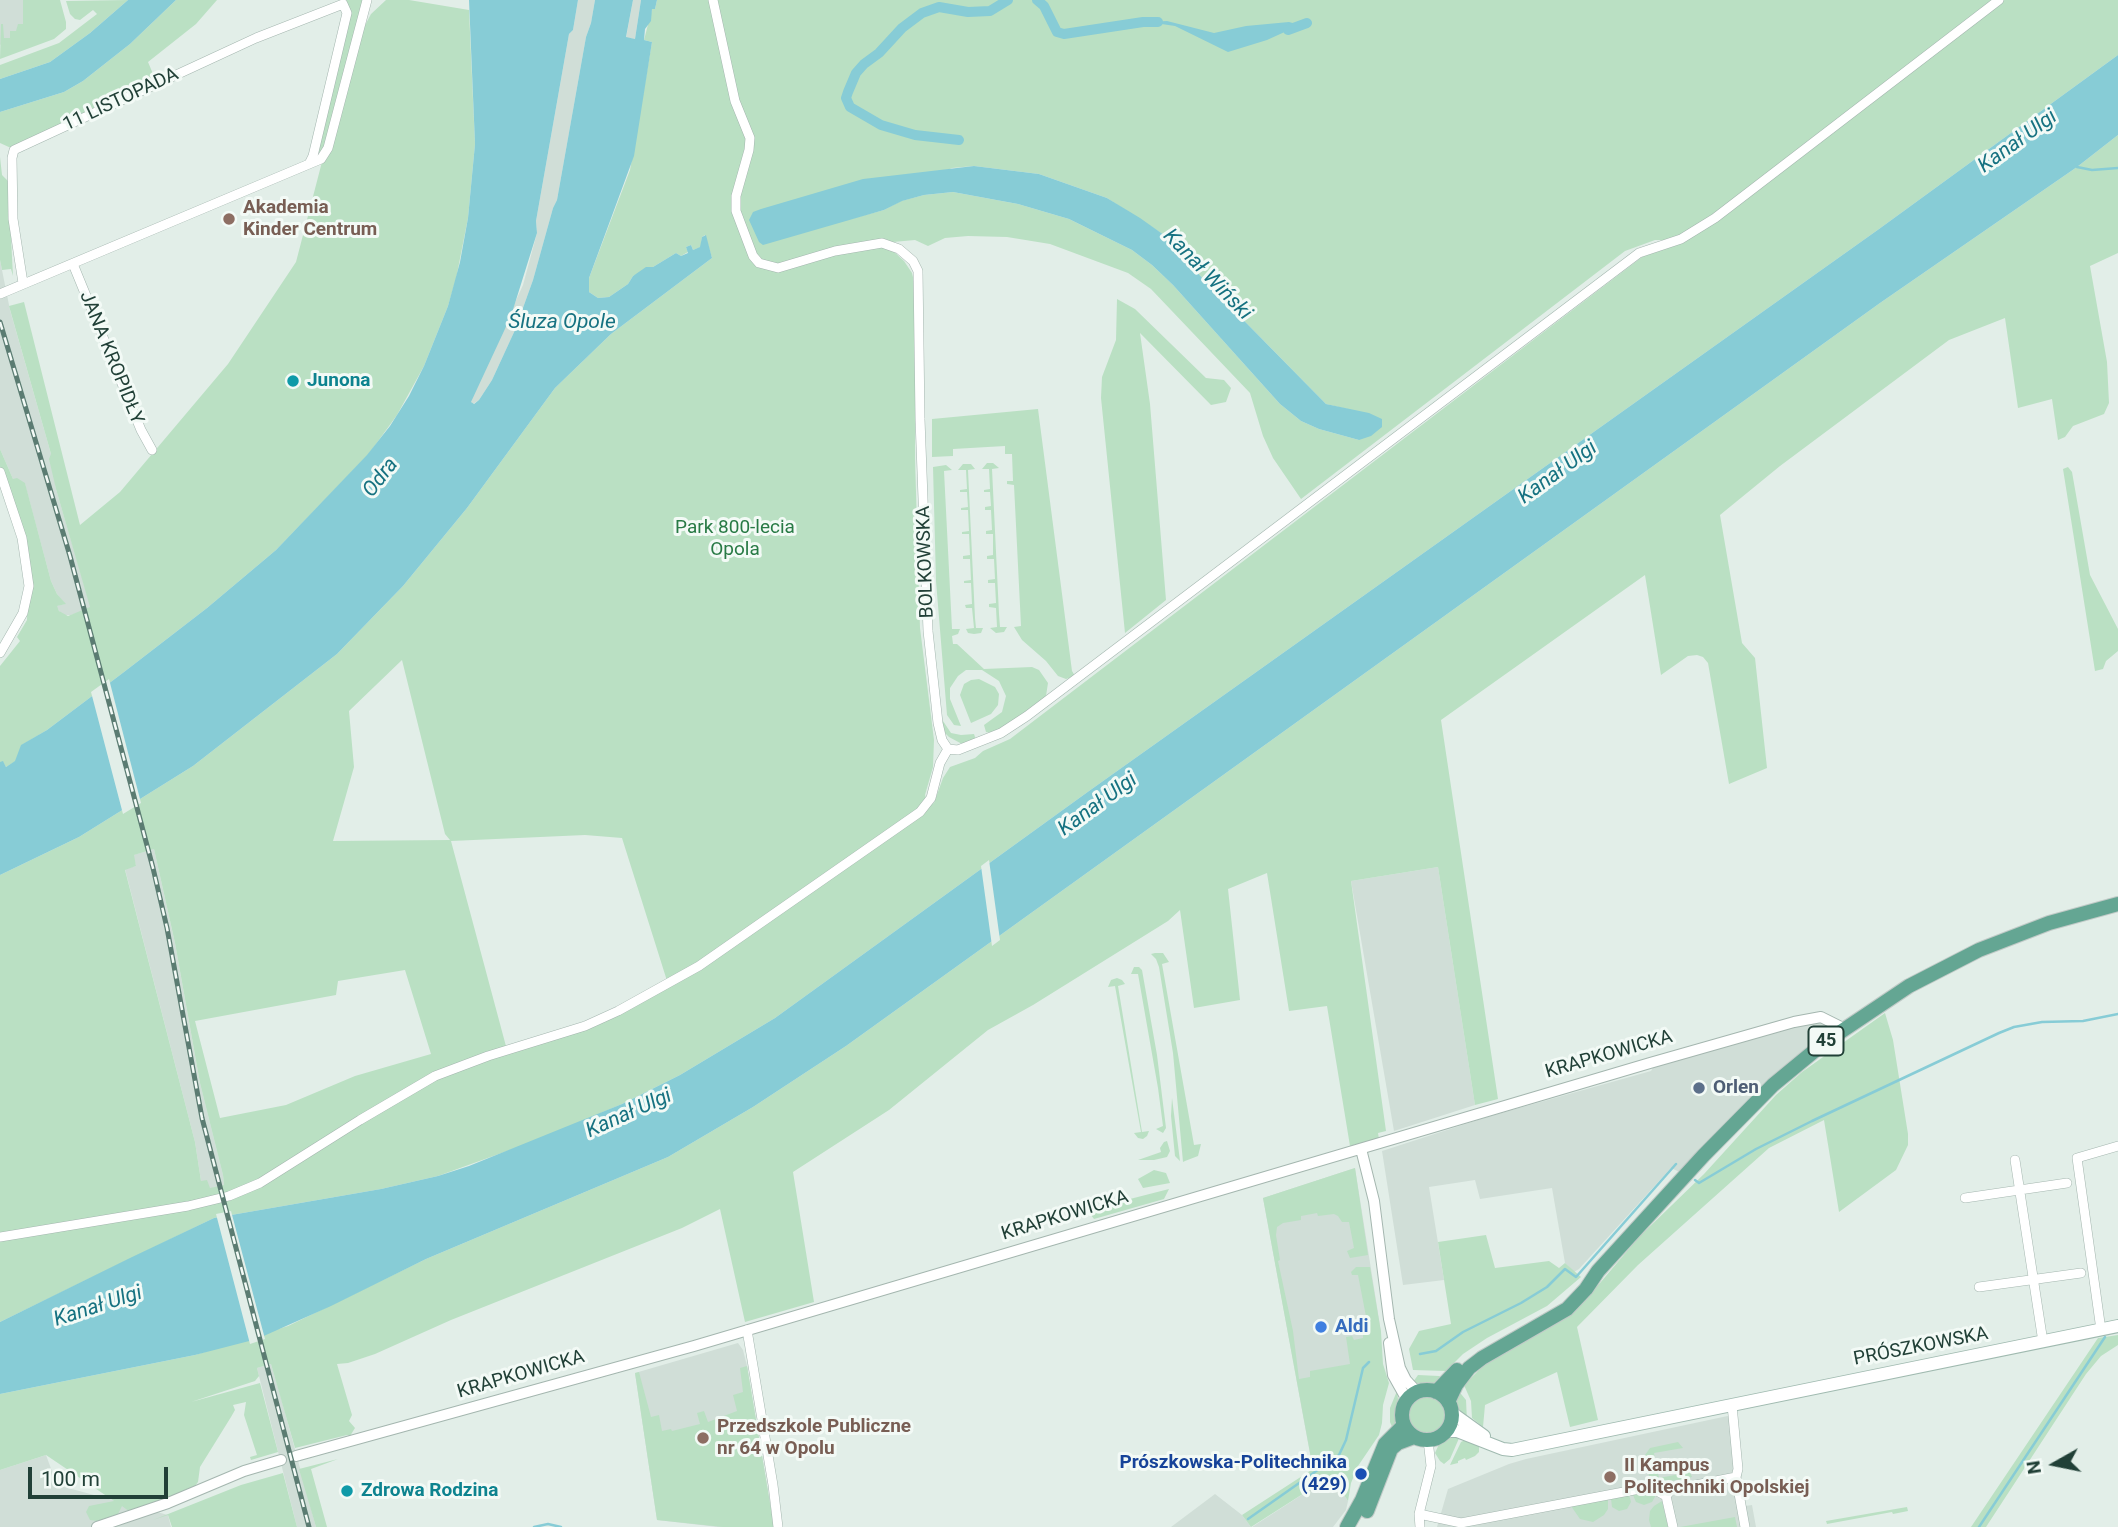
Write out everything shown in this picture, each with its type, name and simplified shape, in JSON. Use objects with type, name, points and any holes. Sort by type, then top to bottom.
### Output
[{"type":"main road","name":"45","points":[[1436,1392],[1475,1352],[1559,1303],[1598,1271],[1703,1156],[1773,1085],[1843,1028],[1909,986],[1979,950],[2049,923],[2118,904]]},
{"type":"main road","name":"45","points":[[1446,1431],[1451,1421],[1451,1392],[1469,1368],[1567,1310],[1598,1271]]},
{"type":"main road","name":"PRÓSZKOWSKA","points":[[1446,1431],[1457,1431],[1513,1450],[2118,1326]]},
{"type":"main road","points":[[1414,1437],[1404,1425],[1402,1411],[1412,1396],[1424,1390],[1436,1392],[1450,1408],[1495,1445]]},
{"type":"main road","points":[[1347,1527],[1362,1500],[1385,1444],[1404,1425]]},
{"type":"main road","points":[[1358,1527],[1369,1508],[1391,1450],[1398,1443],[1414,1437],[1429,1440],[1438,1438],[1446,1431]]},
{"type":"street","points":[[0,293],[324,157],[367,0]]},
{"type":"street","name":"BOLKOWSKA","points":[[713,0],[735,101],[750,138],[738,188],[736,211],[753,256],[759,263],[778,268],[835,251],[882,243],[899,249],[913,261],[918,271],[926,600],[938,723],[948,750]]},
{"type":"street","points":[[0,1237],[188,1206],[236,1193],[260,1183],[360,1119],[435,1076],[488,1056],[585,1026],[618,1012],[699,966],[920,812],[931,797],[940,763],[948,750],[958,750],[1001,733],[1061,691],[1639,253],[1681,239],[1715,218],[1999,0]]},
{"type":"street","name":"11 LISTOPADA","points":[[23,284],[13,219],[14,150],[256,38],[343,4],[347,13],[309,164]]},
{"type":"street","name":"JANA KROPIDŁY","points":[[73,264],[141,430],[152,450]]},
{"type":"street","points":[[0,472],[16,517],[28,570],[27,599],[16,626],[0,653]]},
{"type":"street","name":"KRAPKOWICKA","points":[[296,1456],[747,1330],[1813,1017],[1821,1017],[1843,1028]]},
{"type":"street","points":[[2101,1330],[2077,1158],[2118,1146]]},
{"type":"street","points":[[1361,1149],[1374,1201],[1389,1319],[1400,1368],[1412,1396]]},
{"type":"street","points":[[2015,1160],[2043,1342]]},
{"type":"street","points":[[1965,1198],[2067,1183]]},
{"type":"street","points":[[1979,1287],[2081,1273]]},
{"type":"street","points":[[747,1330],[778,1527]]},
{"type":"street","points":[[1732,1405],[1737,1477],[1745,1525]]},
{"type":"street","points":[[1420,1527],[1419,1514],[1431,1466],[1429,1440]]},
{"type":"street","points":[[97,1527],[112,1525],[244,1471],[281,1460]]},
{"type":"street","points":[[1666,1496],[1671,1490],[1737,1477]]},
{"type":"street","points":[[1419,1514],[1461,1525],[1650,1488],[1666,1496]]},
{"type":"street","points":[[1666,1496],[1673,1527]]},
{"type":"shaded area","points":[[0,0],[55,0],[55,11],[0,45]]},
{"type":"shaded area","points":[[578,0],[595,0],[557,200],[515,330],[492,380],[479,400],[473,404],[472,396],[523,285],[537,233],[536,221],[569,34],[573,30]]},
{"type":"shaded area","points":[[633,0],[641,0],[635,39],[626,38]]},
{"type":"shaded area","points":[[0,260],[10,310],[51,454],[56,489],[91,608],[71,615],[62,615],[56,606],[65,604],[51,581],[25,484],[13,479],[0,449]]},
{"type":"shaded area","points":[[154,849],[175,943],[200,1083],[223,1175],[224,1185],[209,1189],[201,1181],[195,1142],[125,869],[136,866],[133,855]]},
{"type":"shaded area","points":[[1438,867],[1475,1105],[1394,1131],[1351,881]]},
{"type":"shaded area","points":[[1813,1018],[1843,1028],[1686,1175],[1671,1168],[1579,1269],[1574,1272],[1565,1263],[1552,1188],[1480,1199],[1475,1180],[1429,1187],[1444,1280],[1403,1285],[1382,1151],[1487,1117],[1651,1071],[1657,1061]]},
{"type":"shaded area","points":[[1355,1168],[1381,1332],[1313,1470],[1263,1198]]},
{"type":"shaded area","name":"Przedszkole Publiczne nr 64 w Opolu","points":[[738,1343],[743,1350],[747,1366],[774,1527],[718,1527],[657,1520],[635,1373]]},
{"type":"shaded area","points":[[271,1364],[316,1527],[297,1527],[257,1368]]},
{"type":"shaded area","name":"II Kampus Politechniki Opolskiej","points":[[1737,1414],[1743,1495],[1745,1506],[1752,1505],[1756,1527],[1437,1527],[1448,1489],[1509,1464]]},
{"type":"shaded area","points":[[46,1455],[57,1485],[168,1515],[171,1527],[0,1527],[0,1470]]},
{"type":"shaded area","points":[[1331,1476],[1348,1501],[1346,1510],[1333,1527],[1252,1527]]},
{"type":"shaded area","points":[[1215,1494],[1242,1515],[1251,1527],[1171,1527]]},
{"type":"green space","points":[[23,0],[60,0],[66,29],[54,39],[0,59],[1,24],[4,38],[10,38],[10,31],[16,31],[18,24],[23,24]]},
{"type":"green space","points":[[128,0],[90,33],[50,62],[0,79],[0,65],[59,43],[97,14],[93,10],[80,20],[75,19],[70,14],[66,1]]},
{"type":"green space","points":[[176,0],[217,0],[196,24],[148,62],[156,81],[11,148],[0,143],[0,112],[64,92],[83,81],[130,44]]},
{"type":"green space","points":[[347,0],[362,0],[361,33],[371,14],[386,0],[409,0],[469,10],[475,144],[468,218],[448,306],[424,366],[397,415],[368,455],[276,550],[124,672],[47,730],[22,745],[16,761],[6,767],[0,762],[0,666],[20,641],[17,637],[27,620],[28,570],[0,472],[0,449],[13,479],[17,478],[25,483],[51,581],[66,604],[57,606],[59,611],[68,616],[90,607],[56,489],[49,459],[51,454],[9,306],[24,302],[80,525],[120,492],[228,364],[296,262],[323,158],[309,164],[347,13],[343,4]]},
{"type":"green space","name":"Park 800-lecia Opola","points":[[657,0],[2118,0],[2118,55],[1879,229],[1089,791],[775,1018],[680,1075],[622,1104],[532,1142],[438,1176],[381,1189],[214,1218],[0,1322],[0,875],[79,837],[193,766],[337,654],[403,586],[467,508],[555,388],[611,334],[712,258],[705,235],[702,237],[701,247],[693,250],[691,245],[686,247],[688,252],[681,256],[676,253],[633,276],[628,284],[609,297],[598,298],[589,292],[589,278],[630,170],[652,42],[644,40],[652,9],[655,9]],"holes":[[[974,166],[1039,174],[1107,198],[1164,235],[1204,280],[1326,404],[1347,409],[1359,440],[1301,421],[1280,404],[1152,265],[1132,250],[1069,219],[1018,204],[953,192],[901,201],[884,210],[839,222],[952,168]],[[1007,237],[1050,244],[1128,273],[1151,289],[1250,393],[1273,458],[1301,499],[1625,251],[1655,240],[1668,240],[1646,254],[1010,739],[983,751],[975,758],[950,767],[934,803],[928,805],[925,795],[933,767],[934,740],[920,628],[915,458],[916,290],[912,273],[891,249],[893,242],[915,240],[928,246],[945,238]],[[402,660],[445,834],[450,840],[333,841],[354,767],[349,711]],[[585,835],[622,838],[668,984],[552,1037],[507,1050],[451,841]],[[154,849],[175,943],[200,1083],[224,1185],[210,1188],[207,1180],[201,1181],[195,1142],[125,870],[136,866],[134,855]],[[405,970],[431,1054],[355,1076],[286,1105],[220,1118],[195,1021],[336,995],[338,981]]]},
{"type":"green space","points":[[2118,135],[2118,253],[2090,266],[2107,362],[2109,403],[2104,414],[2073,426],[2065,437],[2058,440],[2052,399],[2018,408],[2005,318],[1949,340],[1780,466],[1720,515],[1742,643],[1755,658],[1767,768],[1729,784],[1708,663],[1703,657],[1688,656],[1661,675],[1645,575],[1441,720],[1498,1099],[1475,1105],[1438,867],[1351,881],[1386,1131],[1378,1133],[1379,1139],[1350,1146],[1327,1006],[1289,1011],[1267,873],[1228,889],[1240,1000],[1194,1008],[1180,910],[1168,921],[988,1030],[889,1110],[793,1172],[814,1302],[745,1322],[720,1209],[682,1228],[451,1320],[375,1354],[337,1364],[352,1415],[349,1421],[355,1428],[350,1436],[295,1448],[271,1364],[257,1368],[259,1376],[255,1381],[191,1402],[260,1383],[278,1452],[251,1460],[250,1457],[257,1455],[244,1415],[246,1402],[233,1405],[235,1410],[200,1467],[198,1482],[195,1486],[170,1497],[130,1512],[122,1506],[118,1514],[97,1521],[90,1520],[86,1512],[89,1506],[114,1501],[46,1455],[0,1470],[0,1394],[195,1355],[288,1326],[426,1259],[668,1157],[753,1107],[846,1046],[1880,303],[2077,167]]},
{"type":"green space","points":[[0,157],[2,175],[8,181],[13,276],[11,269],[2,270],[0,260]]},
{"type":"green space","points":[[1117,299],[1135,309],[1206,378],[1224,380],[1231,388],[1226,402],[1211,405],[1140,333],[1150,404],[1166,600],[1125,633],[1101,398],[1102,377],[1116,340]]},
{"type":"green space","points":[[1038,409],[1072,671],[1075,676],[1066,679],[1058,676],[1046,661],[1022,640],[1014,627],[1021,626],[1014,485],[1007,484],[1007,481],[1013,481],[1012,454],[1005,454],[1005,446],[953,449],[953,456],[932,457],[932,419]]},
{"type":"green space","points":[[987,463],[993,463],[999,468],[992,469],[999,614],[1000,627],[1007,627],[1004,632],[996,633],[990,628],[997,627],[996,608],[989,607],[989,604],[996,603],[995,583],[988,583],[988,580],[995,579],[994,559],[987,559],[987,556],[993,555],[993,534],[986,534],[986,531],[992,530],[991,510],[985,510],[985,507],[991,506],[990,492],[984,492],[990,489],[989,469],[982,469]]},
{"type":"green space","points":[[963,464],[971,464],[975,469],[968,470],[975,618],[976,628],[983,628],[981,633],[974,634],[968,633],[966,629],[974,628],[972,608],[966,608],[965,605],[972,604],[971,583],[964,583],[971,580],[970,559],[963,559],[963,556],[970,555],[969,534],[962,534],[969,531],[968,510],[961,510],[968,507],[967,492],[960,492],[967,489],[966,470],[958,470]]},
{"type":"green space","points":[[946,465],[952,470],[944,471],[952,629],[960,629],[958,634],[952,636],[953,644],[957,644],[984,669],[1032,667],[1039,670],[1048,683],[1046,696],[1039,704],[998,732],[986,732],[984,725],[1002,712],[1006,696],[999,681],[982,670],[966,670],[950,688],[950,699],[961,726],[954,725],[947,715],[936,581],[933,467]]},
{"type":"green space","points":[[2068,467],[2072,472],[2090,575],[2118,629],[2118,651],[2106,661],[2103,669],[2095,671],[2063,469]]},
{"type":"green space","points":[[979,679],[995,687],[999,694],[998,705],[991,714],[971,723],[960,695],[964,684]]},
{"type":"green space","points":[[941,718],[951,733],[974,734],[976,740],[962,744],[949,737],[944,732]]},
{"type":"green space","points":[[1163,953],[1169,962],[1162,964],[1194,1145],[1201,1144],[1198,1156],[1183,1162],[1173,1053],[1159,967],[1151,954]]},
{"type":"green space","points":[[1134,967],[1142,970],[1157,1055],[1166,1128],[1163,1133],[1156,1129],[1163,1126],[1158,1088],[1138,974],[1131,974]]},
{"type":"green space","points":[[1117,978],[1125,984],[1118,986],[1142,1132],[1149,1131],[1143,1139],[1134,1133],[1141,1132],[1115,986],[1108,987],[1111,980]]},
{"type":"green space","points":[[1885,1013],[1893,1040],[1908,1134],[1908,1145],[1896,1170],[1839,1212],[1824,1120],[1769,1148],[1638,1265],[1577,1327],[1598,1420],[1570,1427],[1557,1372],[1485,1405],[1483,1427],[1472,1418],[1471,1401],[1464,1385],[1484,1365],[1566,1317],[1776,1095],[1802,1072]]},
{"type":"green space","points":[[1172,1098],[1180,1161],[1175,1156]]},
{"type":"green space","points":[[1167,1141],[1170,1151],[1167,1157],[1138,1160],[1161,1152],[1160,1148]]},
{"type":"green space","points":[[1355,1168],[1368,1255],[1350,1258],[1347,1251],[1354,1248],[1349,1222],[1342,1222],[1334,1214],[1318,1216],[1317,1213],[1301,1216],[1301,1220],[1283,1223],[1277,1227],[1278,1261],[1293,1331],[1299,1379],[1310,1377],[1310,1371],[1350,1364],[1346,1337],[1352,1336],[1354,1340],[1363,1338],[1363,1334],[1369,1332],[1358,1275],[1352,1275],[1351,1272],[1356,1267],[1370,1267],[1381,1332],[1383,1364],[1389,1383],[1379,1435],[1358,1466],[1348,1501],[1331,1476],[1251,1527],[1242,1515],[1313,1469],[1263,1198]]},
{"type":"green space","points":[[1154,1170],[1166,1173],[1170,1183],[1143,1188],[1138,1179]]},
{"type":"green space","points":[[1169,1189],[1164,1199],[1094,1219],[1087,1210]]},
{"type":"green space","points":[[1486,1235],[1495,1268],[1549,1261],[1559,1268],[1565,1263],[1581,1277],[1547,1306],[1487,1338],[1463,1354],[1446,1371],[1413,1370],[1409,1349],[1419,1331],[1451,1324],[1438,1242]]},
{"type":"green space","points":[[2118,1335],[2118,1345],[2101,1356],[2086,1374],[1986,1527],[1971,1527],[2098,1338]]},
{"type":"green space","name":"Przedszkole Publiczne nr 64 w Opolu","points":[[747,1366],[774,1527],[723,1527],[657,1520],[635,1373],[639,1372],[651,1417],[659,1415],[662,1431],[672,1431],[700,1424],[697,1413],[704,1411],[708,1422],[737,1411],[733,1395],[743,1392],[740,1368]]},
{"type":"green space","points":[[1418,1375],[1439,1376],[1444,1379],[1434,1385],[1420,1385],[1413,1382]]},
{"type":"green space","points":[[1457,1389],[1466,1400],[1467,1421],[1455,1408]]},
{"type":"green space","points":[[1397,1391],[1396,1421],[1393,1429],[1390,1408]]},
{"type":"green space","points":[[1427,1397],[1439,1403],[1445,1415],[1439,1427],[1427,1433],[1415,1427],[1409,1415],[1415,1403]]},
{"type":"green space","points":[[1460,1436],[1450,1459],[1444,1464],[1435,1453],[1440,1442],[1448,1437]]},
{"type":"green space","points":[[1465,1440],[1479,1446],[1479,1452],[1450,1465],[1461,1442]]},
{"type":"green space","points":[[1678,1442],[1683,1448],[1654,1453],[1659,1478],[1690,1472],[1692,1477],[1661,1483],[1650,1480],[1645,1455],[1650,1448]]},
{"type":"green space","points":[[338,1459],[311,1469],[327,1527],[316,1527],[299,1469]]},
{"type":"green space","points":[[283,1473],[297,1527],[172,1527],[168,1515],[153,1520],[241,1485]]},
{"type":"green space","points":[[1646,1492],[1656,1495],[1652,1502],[1644,1505],[1636,1502],[1633,1495]]},
{"type":"green space","points":[[1629,1495],[1631,1502],[1627,1509],[1619,1511],[1612,1507],[1611,1499]]},
{"type":"green space","points":[[1608,1499],[1608,1509],[1593,1522],[1580,1519],[1571,1506]]},
{"type":"green space","points":[[1662,1501],[1668,1527],[1651,1527],[1650,1511]]},
{"type":"green space","points":[[1907,1507],[1908,1511],[1893,1514],[1892,1512],[1827,1524],[1826,1521]]},
{"type":"green space","points":[[1735,1517],[1737,1527],[1680,1527]]},
{"type":"water","points":[[128,0],[176,0],[130,44],[83,81],[64,92],[0,112],[0,79],[50,62],[90,33]]},
{"type":"water","points":[[469,0],[578,0],[573,30],[569,34],[536,221],[537,233],[511,316],[471,402],[474,404],[479,400],[492,380],[515,330],[533,280],[557,200],[595,0],[633,0],[626,37],[635,39],[641,0],[657,0],[655,9],[652,9],[651,21],[645,29],[644,40],[652,42],[634,156],[589,278],[589,292],[598,298],[609,297],[646,267],[653,267],[676,253],[681,256],[688,253],[686,247],[691,245],[693,250],[700,247],[702,237],[706,235],[712,258],[611,334],[555,388],[467,508],[403,586],[337,654],[193,766],[79,837],[0,875],[0,762],[3,761],[6,767],[15,761],[21,745],[47,730],[124,672],[276,550],[367,455],[409,396],[448,306],[468,218],[475,144]]},
{"type":"water","points":[[1167,21],[1214,33],[1246,26],[1289,22],[1300,25],[1267,40],[1228,52],[1175,26],[1148,22]]},
{"type":"water","name":"Kanał Ulgi","points":[[2118,55],[2118,135],[2077,167],[1880,303],[846,1046],[753,1107],[668,1157],[426,1259],[257,1339],[195,1355],[0,1394],[0,1322],[130,1258],[214,1218],[381,1189],[469,1166],[622,1104],[680,1075],[775,1018],[1089,791],[1879,229]]},
{"type":"water","points":[[974,166],[1039,174],[1107,198],[1140,218],[1164,235],[1204,280],[1326,404],[1369,413],[1382,419],[1382,427],[1371,436],[1359,440],[1301,421],[1280,404],[1152,265],[1132,250],[1069,219],[1018,204],[953,192],[902,201],[884,210],[763,245],[749,220],[753,212],[761,209],[863,179]]},
{"type":"pier","points":[[109,679],[141,803],[123,814],[91,692]]},
{"type":"pier","points":[[989,860],[1000,940],[992,946],[981,866]]},
{"type":"pier","points":[[231,1211],[265,1339],[250,1344],[216,1214]]},
{"type":"waterway","points":[[959,140],[915,135],[881,125],[850,107],[846,98],[848,92],[856,73],[864,64],[922,13],[939,7],[968,12],[990,11],[1008,0]]},
{"type":"waterway","points":[[1037,0],[1044,6],[1057,32],[1064,34],[1158,22]]},
{"type":"waterway","points":[[1288,30],[1307,23]]},
{"type":"waterway","points":[[2077,167],[2092,170],[2118,168]]},
{"type":"waterway","points":[[1695,1180],[1699,1183],[1756,1149],[1812,1121],[2014,1027],[2042,1022],[2083,1021],[2118,1014]]},
{"type":"waterway","points":[[1420,1354],[1436,1351],[1463,1332],[1521,1303],[1547,1287],[1565,1269],[1576,1277],[1676,1164]]},
{"type":"waterway","points":[[1979,1527],[2105,1337]]},
{"type":"waterway","points":[[1248,1519],[1339,1455],[1346,1440],[1363,1368],[1369,1362]]},
{"type":"waterway","points":[[534,1527],[548,1524],[561,1527]]},
{"type":"railway","points":[[0,322],[70,556],[153,868],[167,928],[202,1118],[309,1527]]},
{"type":"place","name":"Akademia Kinder Centrum","points":[[229,219]]},
{"type":"place","name":"Junona","points":[[293,381]]},
{"type":"place","name":"Orlen","points":[[1699,1088]]},
{"type":"place","name":"Aldi","points":[[1321,1327]]},
{"type":"place","name":"Przedszkole Publiczne nr 64 w Opolu","points":[[703,1438]]},
{"type":"place","name":"Prószkowska-Politechnika (429)","points":[[1361,1474]]},
{"type":"place","name":"II Kampus Politechniki Opolskiej","points":[[1610,1477]]},
{"type":"place","name":"Zdrowa Rodzina","points":[[347,1491]]},
{"type":"water label","name":"Kanał Wiński","points":[[1207,275]]},
{"type":"water label","name":"Śluza Opole","points":[[562,323]]},
{"type":"water label","name":"Odra","points":[[381,478]]}]
